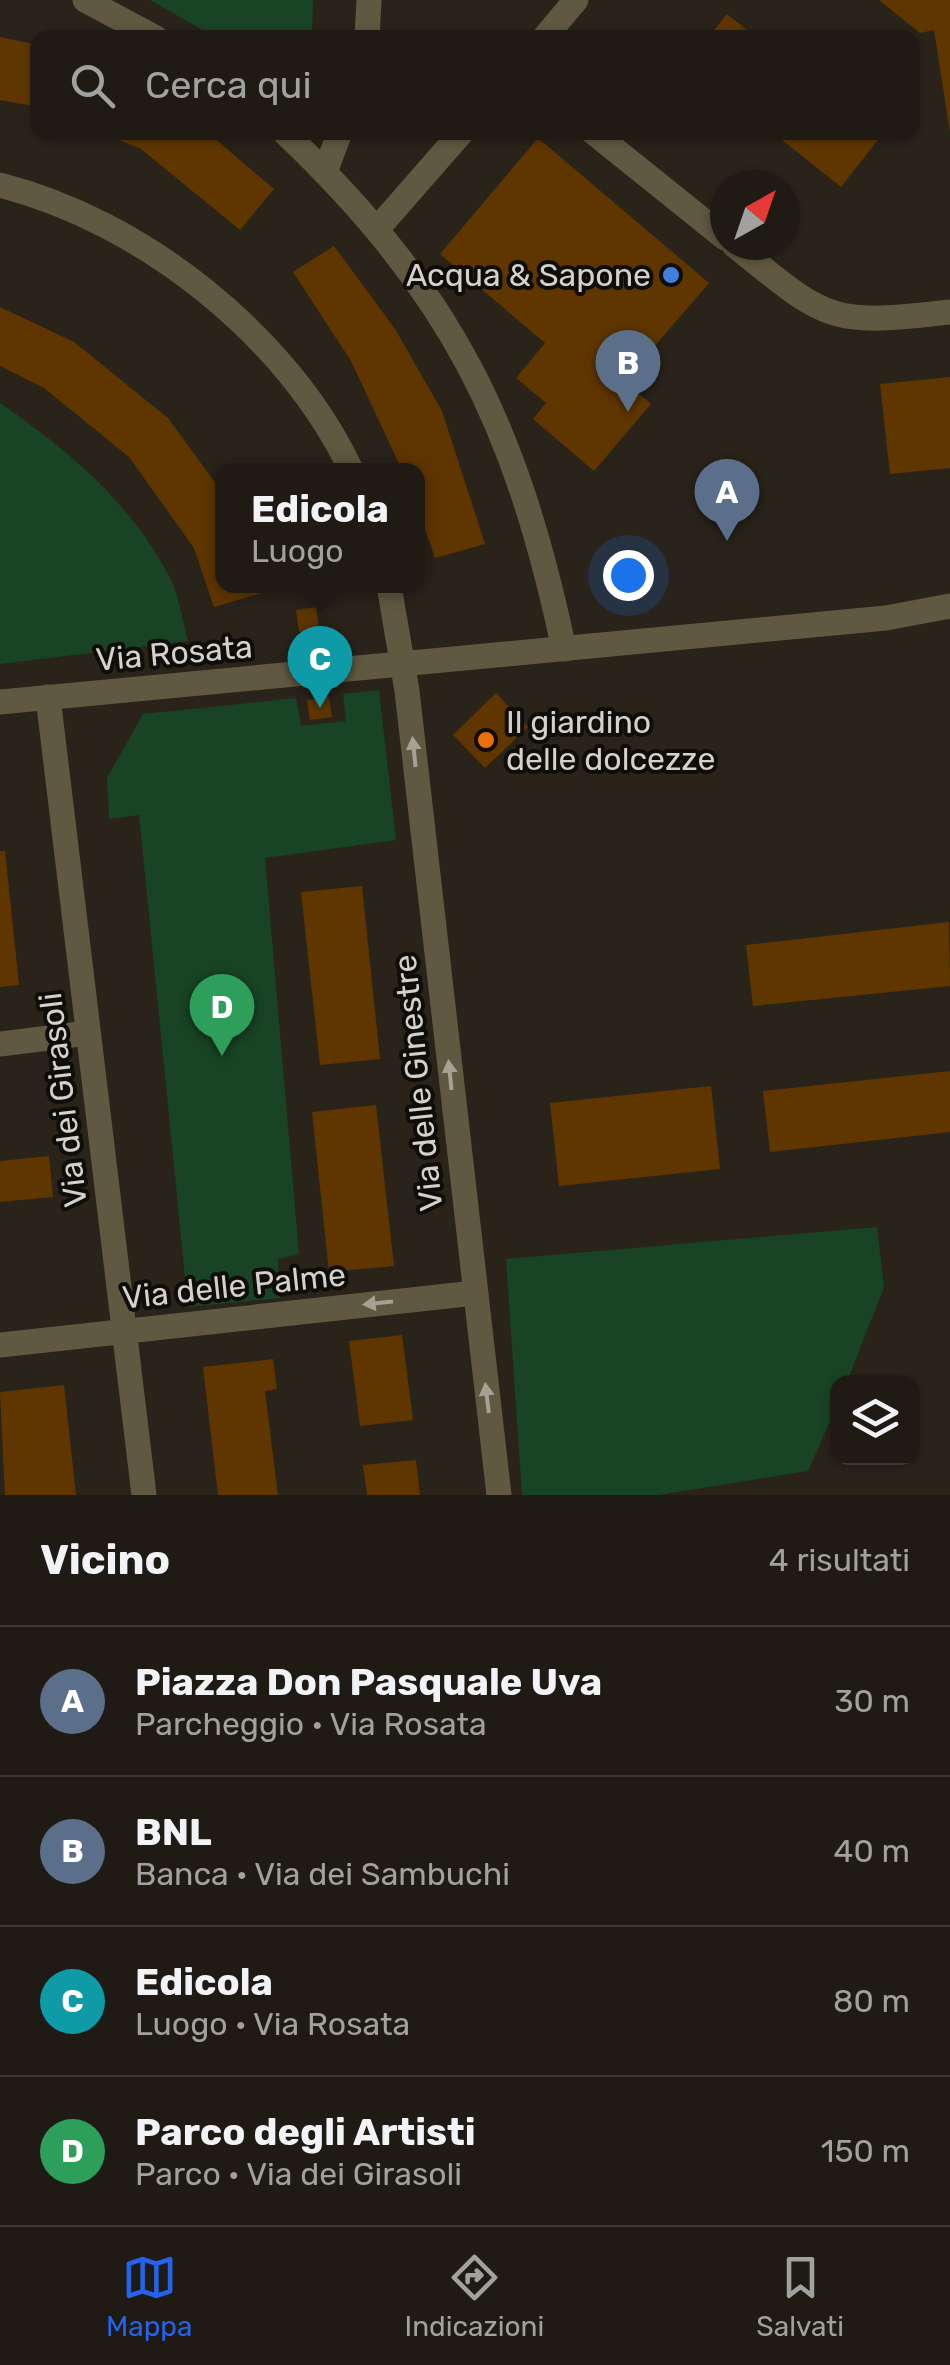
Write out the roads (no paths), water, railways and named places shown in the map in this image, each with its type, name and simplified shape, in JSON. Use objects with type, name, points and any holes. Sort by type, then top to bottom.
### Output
[{"type":"street","points":[[85,0],[141,30]]},
{"type":"street","points":[[367,30],[369,0]]},
{"type":"street","points":[[551,30],[576,0]]},
{"type":"street","points":[[292,140],[378,228],[447,324],[492,411],[542,550],[564,649]]},
{"type":"street","points":[[325,172],[337,140]]},
{"type":"street","points":[[378,228],[455,140]]},
{"type":"street","points":[[603,140],[710,226]]},
{"type":"street","points":[[0,185],[86,214],[182,273],[279,366],[324,424],[347,463]]},
{"type":"street","points":[[753,260],[796,294],[844,319],[867,321],[950,312]]},
{"type":"street","name":"Via delle Ginestre","points":[[389,593],[404,664],[499,1495]]},
{"type":"street","name":"Via Rosata","points":[[0,702],[886,618],[950,606]]},
{"type":"street","name":"Via dei Girasoli","points":[[48,697],[144,1495]]},
{"type":"street","points":[[0,1044],[88,1034]]},
{"type":"street","name":"Via delle Palme","points":[[0,1345],[475,1293]]},
{"type":"place","name":"Acqua & Sapone","points":[[671,275]]},
{"type":"place","name":"BNL","points":[[628,412]]},
{"type":"place","name":"Piazza Don Pasquale Uva","points":[[727,541]]},
{"type":"place","name":"Edicola","points":[[320,708]]},
{"type":"place","name":"Il giardino delle dolcezze","points":[[486,740]]},
{"type":"place","name":"Parco degli Artisti","points":[[222,1056]]}]
